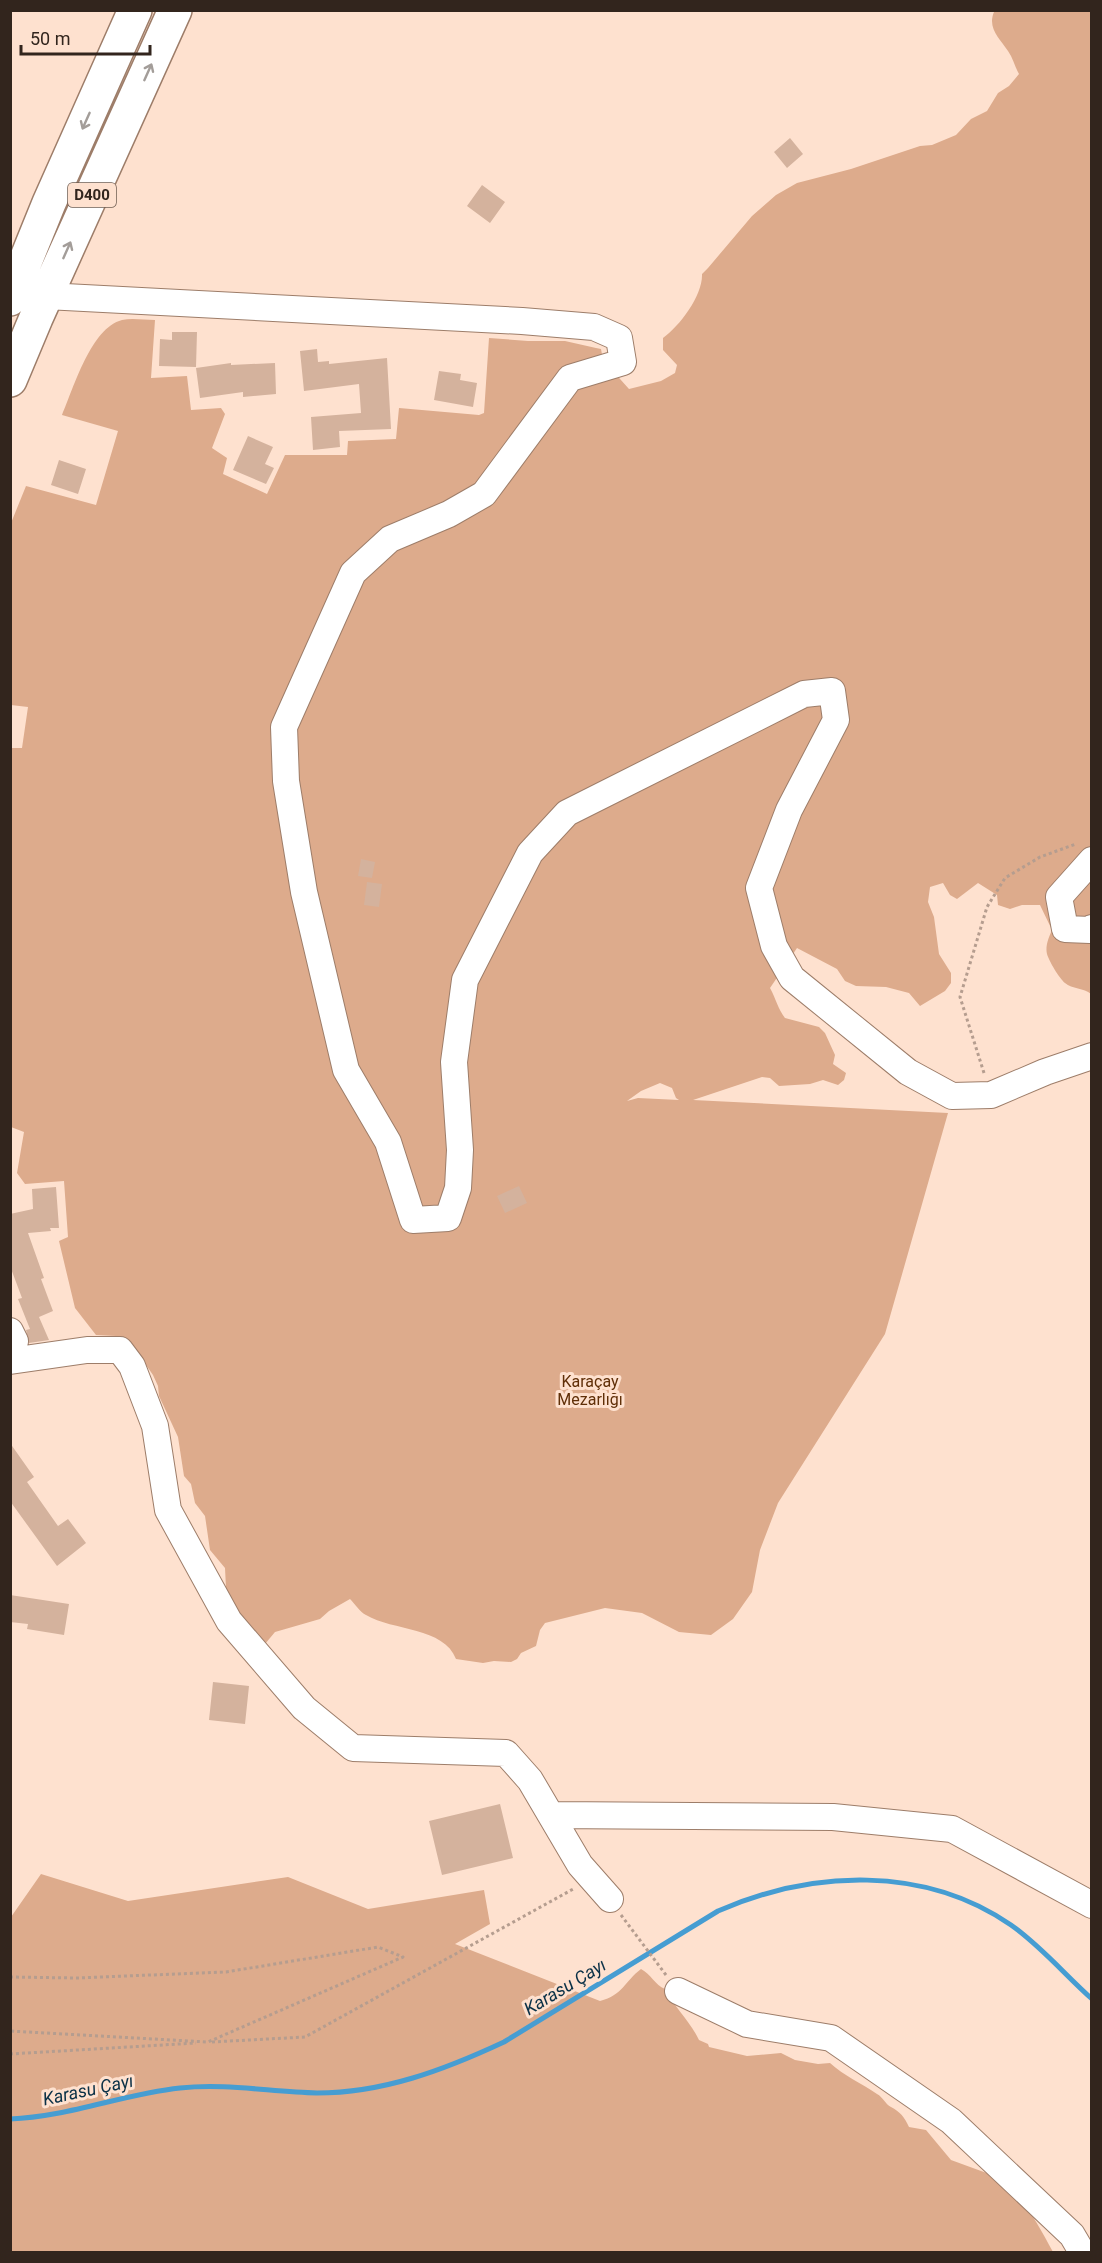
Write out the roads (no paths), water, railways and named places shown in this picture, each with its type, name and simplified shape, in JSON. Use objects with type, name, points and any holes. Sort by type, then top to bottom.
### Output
[{"type":"highway","name":"D400","points":[[10,299],[49,203],[135,10]]},
{"type":"highway","name":"D400","points":[[10,380],[175,10]]},
{"type":"street","points":[[10,299],[46,297],[522,321],[594,327],[620,338],[623,362],[570,378],[484,494],[449,514],[390,539],[353,573],[284,727],[286,781],[304,892],[346,1070],[388,1142],[413,1220],[448,1218],[458,1188],[460,1150],[454,1062],[465,980],[530,853],[567,813],[804,694],[832,691],[836,720],[789,810],[759,888],[774,946],[792,978],[908,1072],[952,1096],[991,1095],[1045,1072],[1092,1056]]},
{"type":"street","points":[[1086,851],[1059,897],[1065,929],[1090,930],[1092,928]]},
{"type":"street","points":[[10,1331],[15,1341],[10,1359],[87,1350],[120,1350],[132,1366],[155,1426],[168,1510],[229,1621],[304,1708],[352,1748],[506,1753],[530,1780],[580,1865],[609,1899]]},
{"type":"street","points":[[551,1815],[833,1817],[952,1829],[1092,1905]]},
{"type":"street","points":[[678,1991],[747,2024],[831,2038],[951,2121],[1072,2235],[1082,2253]]},
{"type":"waterway","name":"Karasu Çayı","points":[[10,2119],[53,2114],[180,2088],[214,2087],[317,2093],[342,2092],[413,2078],[459,2062],[504,2042],[718,1911],[754,1897],[791,1887],[829,1882],[867,1880],[905,1883],[942,1892],[977,1905],[1022,1933],[1092,1999]]},
{"type":"park label","name":"Karaçay Mezarlığı","points":[[590,1390]]}]
